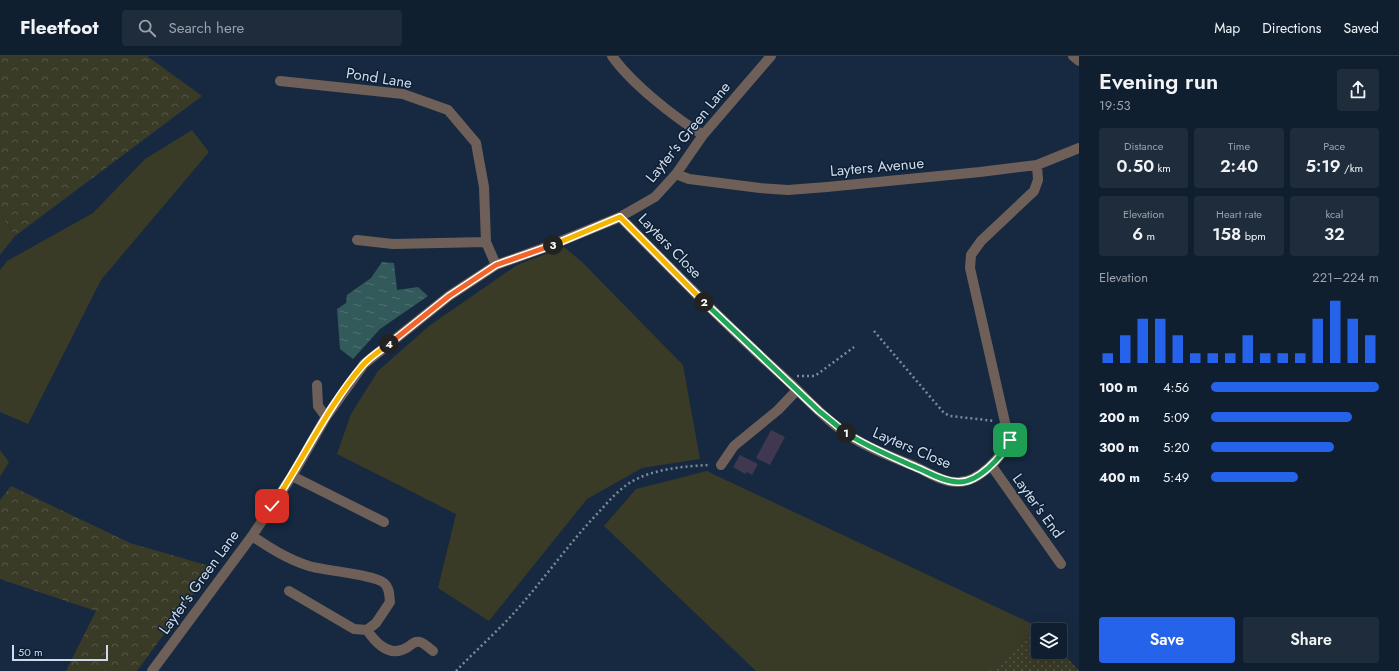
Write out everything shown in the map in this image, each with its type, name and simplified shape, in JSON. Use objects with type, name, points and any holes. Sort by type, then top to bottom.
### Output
[{"type":"street","points":[[612,56],[624,71],[648,93],[689,126],[703,135]]},
{"type":"street","name":"Layter's Green Lane","points":[[156,670],[252,536],[292,476],[326,417],[364,364],[449,296],[496,265],[550,246],[620,217],[655,197],[676,174],[703,135],[771,56]]},
{"type":"street","points":[[1073,56],[1079,61]]},
{"type":"street","name":"Pond Lane","points":[[280,81],[403,94],[448,110],[476,143],[484,187],[486,242],[496,265]]},
{"type":"street","name":"Layters Avenue","points":[[676,174],[697,180],[788,190],[869,184],[1037,165],[1079,148]]},
{"type":"street","name":"Layters Close","points":[[620,217],[743,340],[840,430],[861,442],[947,480],[958,482],[969,480],[991,465],[1004,452],[1010,440],[970,268],[971,255],[981,241],[1034,191],[1038,180],[1037,165]]},
{"type":"street","points":[[357,240],[393,244],[486,242]]},
{"type":"street","points":[[317,385],[318,406],[326,417]]},
{"type":"street","points":[[721,465],[734,446],[778,410],[797,390]]},
{"type":"street","name":"Layter's End","points":[[991,465],[1061,564]]},
{"type":"street","points":[[292,476],[384,522]]},
{"type":"street","points":[[252,536],[291,560],[311,567],[365,576],[383,582],[389,589],[390,602],[376,623],[367,630],[354,629],[289,591]]},
{"type":"street","points":[[367,630],[382,646],[389,651],[399,652],[417,642],[421,642],[433,651]]},
{"type":"path","points":[[874,331],[944,413],[950,416],[1007,423]]},
{"type":"path","points":[[790,383],[798,375],[815,376],[854,346]]},
{"type":"path","points":[[456,671],[524,601],[588,523],[614,495],[631,482],[657,472],[695,466],[721,465]]},
{"type":"green space","points":[[0,56],[147,56],[202,96],[15,236],[0,213]]},
{"type":"green space","points":[[192,130],[209,152],[101,280],[28,424],[0,412],[0,270],[7,261],[93,213],[145,159]]},
{"type":"green space","points":[[0,213],[15,236],[0,255]]},
{"type":"green space","points":[[564,247],[582,262],[683,365],[700,459],[642,468],[587,499],[489,621],[438,588],[456,514],[337,454],[351,414],[378,371],[429,326],[517,265]]},
{"type":"green space","points":[[0,450],[9,462],[0,477]]},
{"type":"green space","points":[[707,471],[1031,623],[1031,634],[989,671],[756,671],[604,526],[636,489]]},
{"type":"green space","points":[[11,486],[130,543],[213,567],[137,671],[66,671],[96,611],[0,579],[0,500]]},
{"type":"green space","points":[[1031,634],[1031,659],[1067,659],[1067,658],[1079,671],[989,671]]},
{"type":"water","points":[[382,262],[394,263],[397,290],[418,287],[428,296],[380,329],[353,359],[340,349],[337,309],[346,303],[347,295],[371,278]]},
{"type":"building","points":[[771,430],[785,437],[770,465],[756,458]]},
{"type":"building","points":[[740,455],[758,464],[752,475],[747,472],[745,474],[733,467]]},
{"type":"route","points":[[272,506],[292,476],[326,417],[364,364],[449,296],[496,265],[550,246],[620,217],[696,295],[758,355],[840,430],[861,442],[926,472],[947,480],[958,482],[969,480],[991,465],[1004,452],[1010,440]]}]
